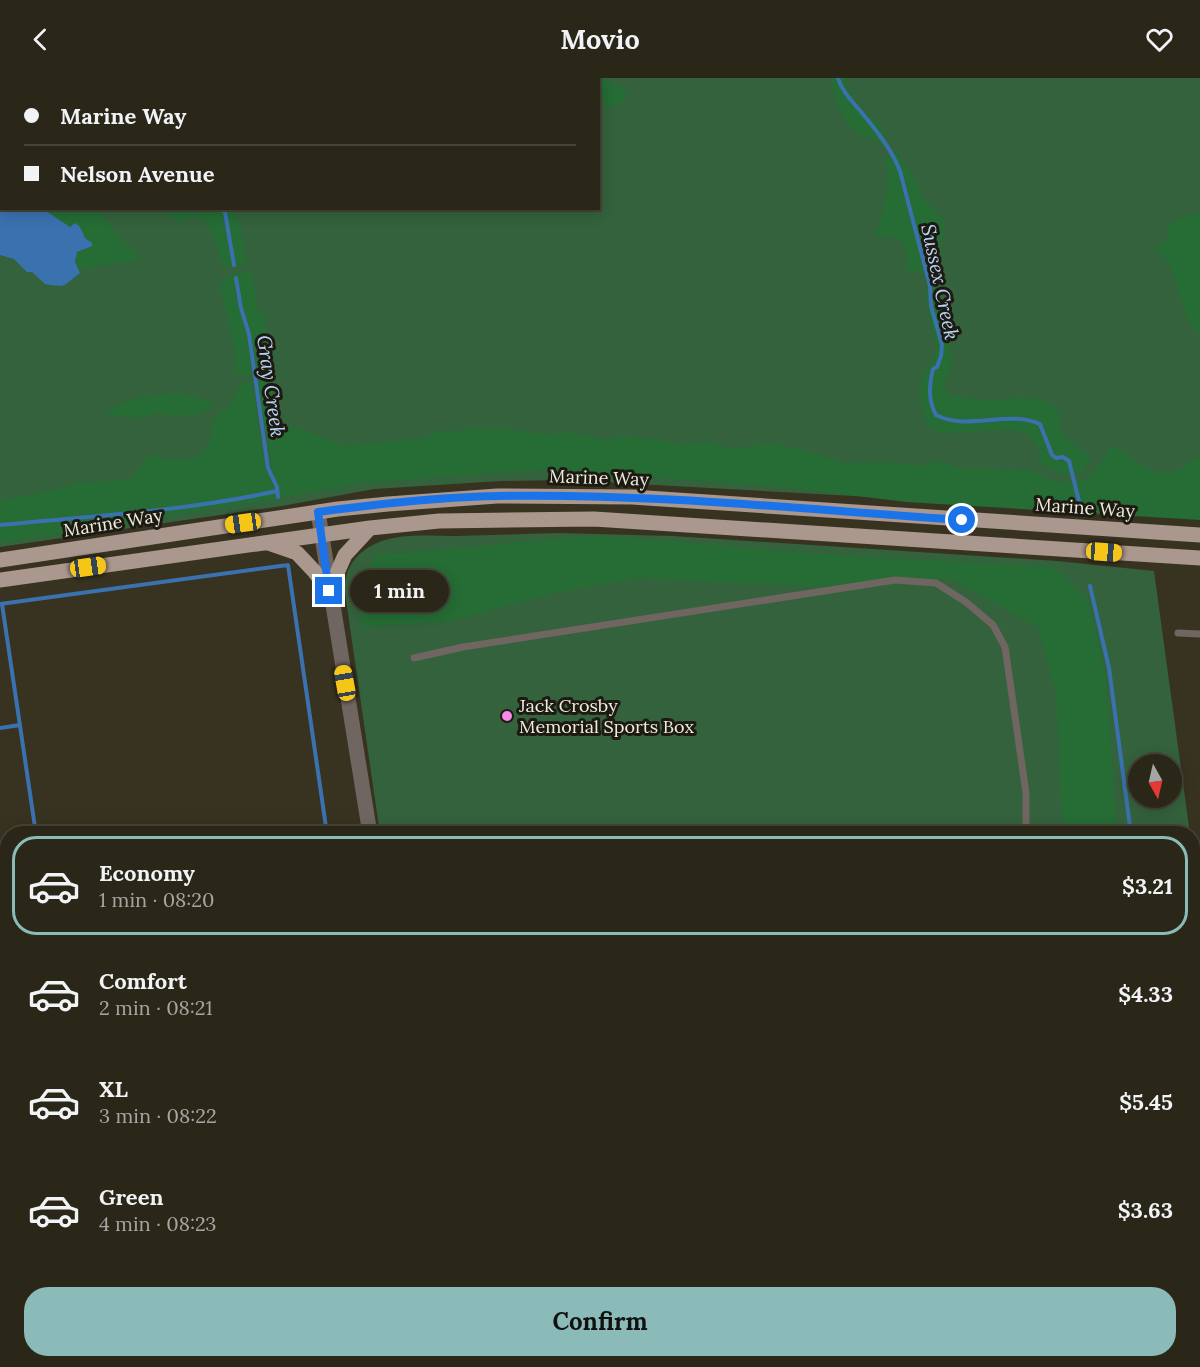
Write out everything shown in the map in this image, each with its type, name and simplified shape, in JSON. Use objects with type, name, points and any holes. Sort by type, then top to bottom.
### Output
[{"type":"main road","name":"Marine Way","points":[[0,560],[318,512],[497,496],[632,497],[1200,535]]},
{"type":"main road","points":[[0,580],[370,528],[439,521],[594,519],[1200,558]]},
{"type":"main road","points":[[266,542],[297,553],[329,591],[345,555],[370,528]]},
{"type":"street","points":[[318,512],[369,826]]},
{"type":"lane","points":[[414,658],[463,647],[895,580],[936,583],[966,602],[993,625],[1005,647],[1026,793],[1026,826]]},
{"type":"lane","points":[[1178,633],[1200,634]]},
{"type":"green space","points":[[600,78],[1200,78],[1200,517],[564,480],[501,481],[374,489],[282,506],[0,547],[0,210],[600,210]]},
{"type":"green space","points":[[600,78],[625,90],[627,96],[622,102],[609,106],[600,104]]},
{"type":"green space","points":[[830,78],[846,78],[847,88],[870,119],[881,125],[887,143],[881,145],[878,140],[867,138],[851,126],[840,109]]},
{"type":"green space","points":[[897,152],[914,178],[922,196],[942,219],[945,226],[935,269],[928,272],[916,273],[906,268],[906,250],[897,238],[874,235],[888,186],[888,172],[883,158]]},
{"type":"green space","points":[[44,210],[99,210],[126,245],[141,259],[79,270],[75,263],[77,252],[83,251],[89,240],[85,238],[75,223],[70,227]]},
{"type":"green space","points":[[159,210],[234,210],[247,263],[224,268],[213,235],[203,220],[189,217],[181,222]]},
{"type":"green space","points":[[1200,213],[1200,335],[1186,315],[1170,267],[1153,248],[1167,240],[1168,229],[1173,222],[1181,217]]},
{"type":"green space","points":[[248,271],[252,274],[258,311],[265,316],[265,330],[269,334],[265,348],[267,373],[242,376],[234,372],[235,351],[220,286],[227,276]]},
{"type":"green space","points":[[926,286],[933,286],[936,307],[942,316],[949,317],[952,322],[950,338],[952,359],[944,386],[950,395],[990,401],[1020,397],[1049,402],[1063,417],[1058,423],[1064,436],[1091,459],[1083,472],[1075,475],[1051,470],[1041,462],[1035,442],[1017,431],[942,433],[927,424],[921,403],[920,385],[936,348],[927,304]]},
{"type":"green space","points":[[252,380],[261,443],[276,499],[0,543],[0,501],[64,488],[76,483],[126,480],[135,476],[147,458],[154,455],[177,460],[201,454],[211,439],[215,418],[230,403],[241,385]]},
{"type":"green space","points":[[262,380],[272,392],[272,407],[282,425],[305,430],[343,446],[426,438],[442,430],[458,432],[466,428],[506,429],[550,435],[568,432],[608,440],[619,436],[655,439],[681,445],[706,442],[735,449],[769,443],[799,449],[843,463],[889,462],[921,466],[936,460],[957,468],[1029,470],[1056,482],[1087,480],[1110,449],[1116,447],[1146,467],[1165,473],[1185,466],[1196,457],[1200,460],[1200,520],[906,502],[775,486],[541,470],[360,483],[281,498],[273,474],[257,382]]},
{"type":"green space","points":[[178,393],[211,401],[213,406],[198,414],[172,416],[159,413],[139,418],[109,415],[110,409],[136,398]]},
{"type":"green space","points":[[557,533],[673,536],[1057,561],[1154,571],[1179,754],[1128,754],[1128,808],[1182,808],[1182,776],[1189,826],[379,826],[345,593],[346,579],[353,561],[369,547],[389,539],[422,536]]},
{"type":"green space","points":[[598,535],[818,554],[1054,567],[1089,600],[1106,676],[1116,826],[1063,826],[1056,695],[1039,628],[952,579],[824,587],[636,578],[555,593],[450,621],[363,627],[356,587],[377,555]]},
{"type":"water","points":[[0,210],[44,210],[70,227],[75,223],[80,227],[85,238],[92,243],[92,246],[77,252],[75,262],[80,273],[62,286],[45,284],[32,272],[27,272],[14,259],[0,255]]},
{"type":"waterway","name":"Sussex Creek","points":[[838,78],[845,92],[883,140],[900,171],[930,286],[931,306],[942,345],[941,356],[937,367],[933,369],[930,387],[930,398],[936,415],[949,420],[1014,419],[1040,424],[1052,455],[1069,461],[1080,505]]},
{"type":"waterway","name":"Gray Creek","points":[[222,210],[225,212],[234,265]]},
{"type":"waterway","name":"Gray Creek","points":[[236,278],[241,308],[249,334],[268,468],[277,487],[278,497]]},
{"type":"waterway","points":[[0,525],[174,508],[277,491]]},
{"type":"waterway","name":"Gray Creek","points":[[288,565],[326,826]]},
{"type":"waterway","points":[[0,604],[288,565]]},
{"type":"waterway","name":"Sussex Creek","points":[[1090,586],[1109,668],[1130,826]]},
{"type":"waterway","points":[[2,604],[35,826]]},
{"type":"waterway","points":[[0,728],[20,725]]},
{"type":"place","name":"Jack Crosby Memorial Sports Box","points":[[507,716]]},
{"type":"route","points":[[329,591],[318,512],[388,504],[497,496],[632,497],[962,520]]}]
